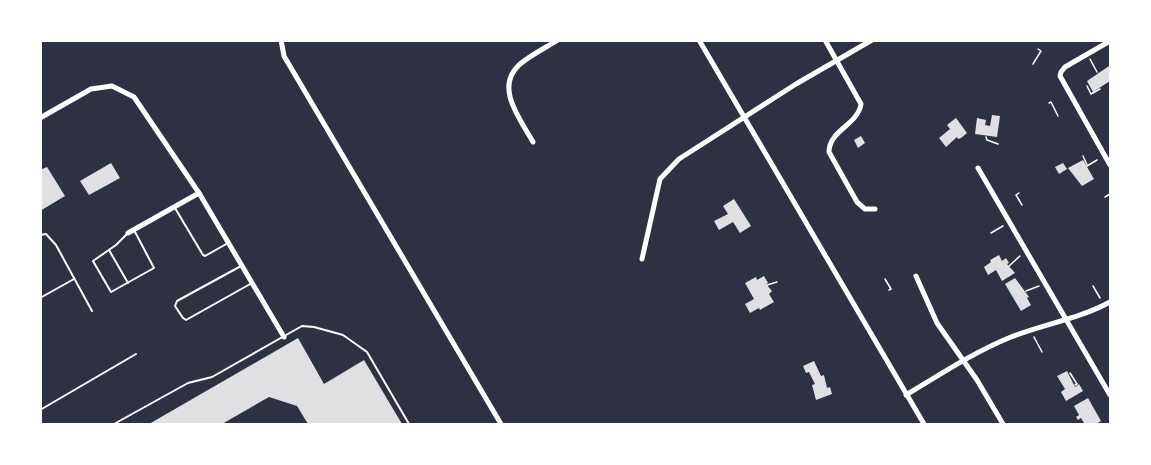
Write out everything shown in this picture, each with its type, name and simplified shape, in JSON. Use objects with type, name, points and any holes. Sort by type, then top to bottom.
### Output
[{"type":"street","points":[[281,40],[284,56],[501,424]]},
{"type":"street","points":[[533,142],[509,100],[510,81],[518,66],[558,40]]},
{"type":"street","points":[[699,40],[924,424]]},
{"type":"street","points":[[825,40],[858,97],[860,108],[857,116],[832,140],[829,152],[857,202],[865,209],[875,209]]},
{"type":"street","points":[[642,258],[660,179],[679,159],[872,40]]},
{"type":"street","points":[[1110,41],[1065,67],[1060,72],[1060,76],[1110,165]]},
{"type":"street","points":[[40,118],[92,88],[112,87],[134,97],[199,193],[285,337]]},
{"type":"street","points":[[978,168],[1110,395]]},
{"type":"street","points":[[131,232],[199,193]]},
{"type":"street","points":[[916,276],[938,323],[1003,424]]},
{"type":"street","points":[[906,395],[963,360],[1014,336],[1091,311],[1110,302]]},
{"type":"lane","points":[[175,207],[203,255],[228,243]]},
{"type":"lane","points":[[131,232],[154,268],[111,292],[93,261],[109,250],[131,232]]},
{"type":"lane","points":[[40,235],[46,234],[50,237],[92,311]]},
{"type":"lane","points":[[109,250],[128,283]]},
{"type":"lane","points":[[242,266],[177,302],[176,306],[183,318],[186,320],[252,283]]},
{"type":"lane","points":[[40,298],[74,279]]},
{"type":"lane","points":[[114,424],[188,383],[212,377],[302,326],[343,335],[367,352],[409,424]]},
{"type":"lane","points":[[40,410],[136,354]]},
{"type":"path","points":[[1033,64],[1041,51],[1038,49]]},
{"type":"path","points":[[1090,59],[1097,72]]},
{"type":"path","points":[[1086,86],[1091,94],[1100,89]]},
{"type":"path","points":[[1049,103],[1051,102],[1059,116]]},
{"type":"path","points":[[986,137],[987,140],[998,144]]},
{"type":"path","points":[[1083,156],[1088,166],[1097,160]]},
{"type":"path","points":[[1019,193],[1016,195],[1022,205]]},
{"type":"path","points":[[1105,197],[1110,194]]},
{"type":"path","points":[[991,233],[1004,225]]},
{"type":"path","points":[[1010,266],[1022,255]]},
{"type":"path","points":[[885,279],[891,289],[889,290]]},
{"type":"path","points":[[767,285],[777,282]]},
{"type":"path","points":[[1026,291],[1040,286]]},
{"type":"path","points":[[1093,286],[1102,300]]},
{"type":"path","points":[[1034,335],[1042,352]]},
{"type":"path","points":[[1070,373],[1077,384],[1075,385]]},
{"type":"building","points":[[1109,66],[1110,81],[1093,92],[1087,81]]},
{"type":"building","points":[[992,115],[1000,116],[997,137],[975,134],[977,118],[986,120],[985,125],[990,126]]},
{"type":"building","points":[[956,118],[967,133],[961,138],[957,137],[946,147],[939,138],[950,129],[947,125]]},
{"type":"building","points":[[861,136],[865,143],[858,148],[854,140]]},
{"type":"building","points":[[1083,160],[1094,179],[1082,186],[1068,168]]},
{"type":"building","points":[[111,163],[120,178],[89,195],[80,181]]},
{"type":"building","points":[[1063,163],[1067,169],[1059,174],[1055,167]]},
{"type":"building","points":[[47,167],[65,196],[40,211],[40,170]]},
{"type":"building","points":[[734,199],[751,226],[740,233],[733,222],[719,230],[714,221],[728,214],[723,206]]},
{"type":"building","points":[[999,255],[1002,261],[1006,258],[1009,263],[1007,264],[1015,273],[1002,281],[996,270],[988,275],[984,267]]},
{"type":"building","points":[[764,276],[768,283],[766,284],[772,291],[769,294],[774,302],[750,313],[745,304],[754,299],[745,283],[756,277],[757,280]]},
{"type":"building","points":[[1015,278],[1029,297],[1027,298],[1031,305],[1021,311],[1005,284]]},
{"type":"building","points":[[298,338],[324,384],[364,360],[402,424],[308,424],[297,406],[269,397],[222,424],[149,424]]},
{"type":"building","points":[[814,361],[821,376],[824,375],[827,388],[830,387],[832,394],[816,400],[812,385],[815,384],[803,366]]},
{"type":"building","points":[[1067,371],[1075,387],[1079,384],[1083,391],[1066,401],[1061,392],[1065,389],[1057,376]]},
{"type":"building","points":[[1088,398],[1101,421],[1096,424],[1081,424],[1084,423],[1081,418],[1078,420],[1076,417],[1079,415],[1074,406]]}]
